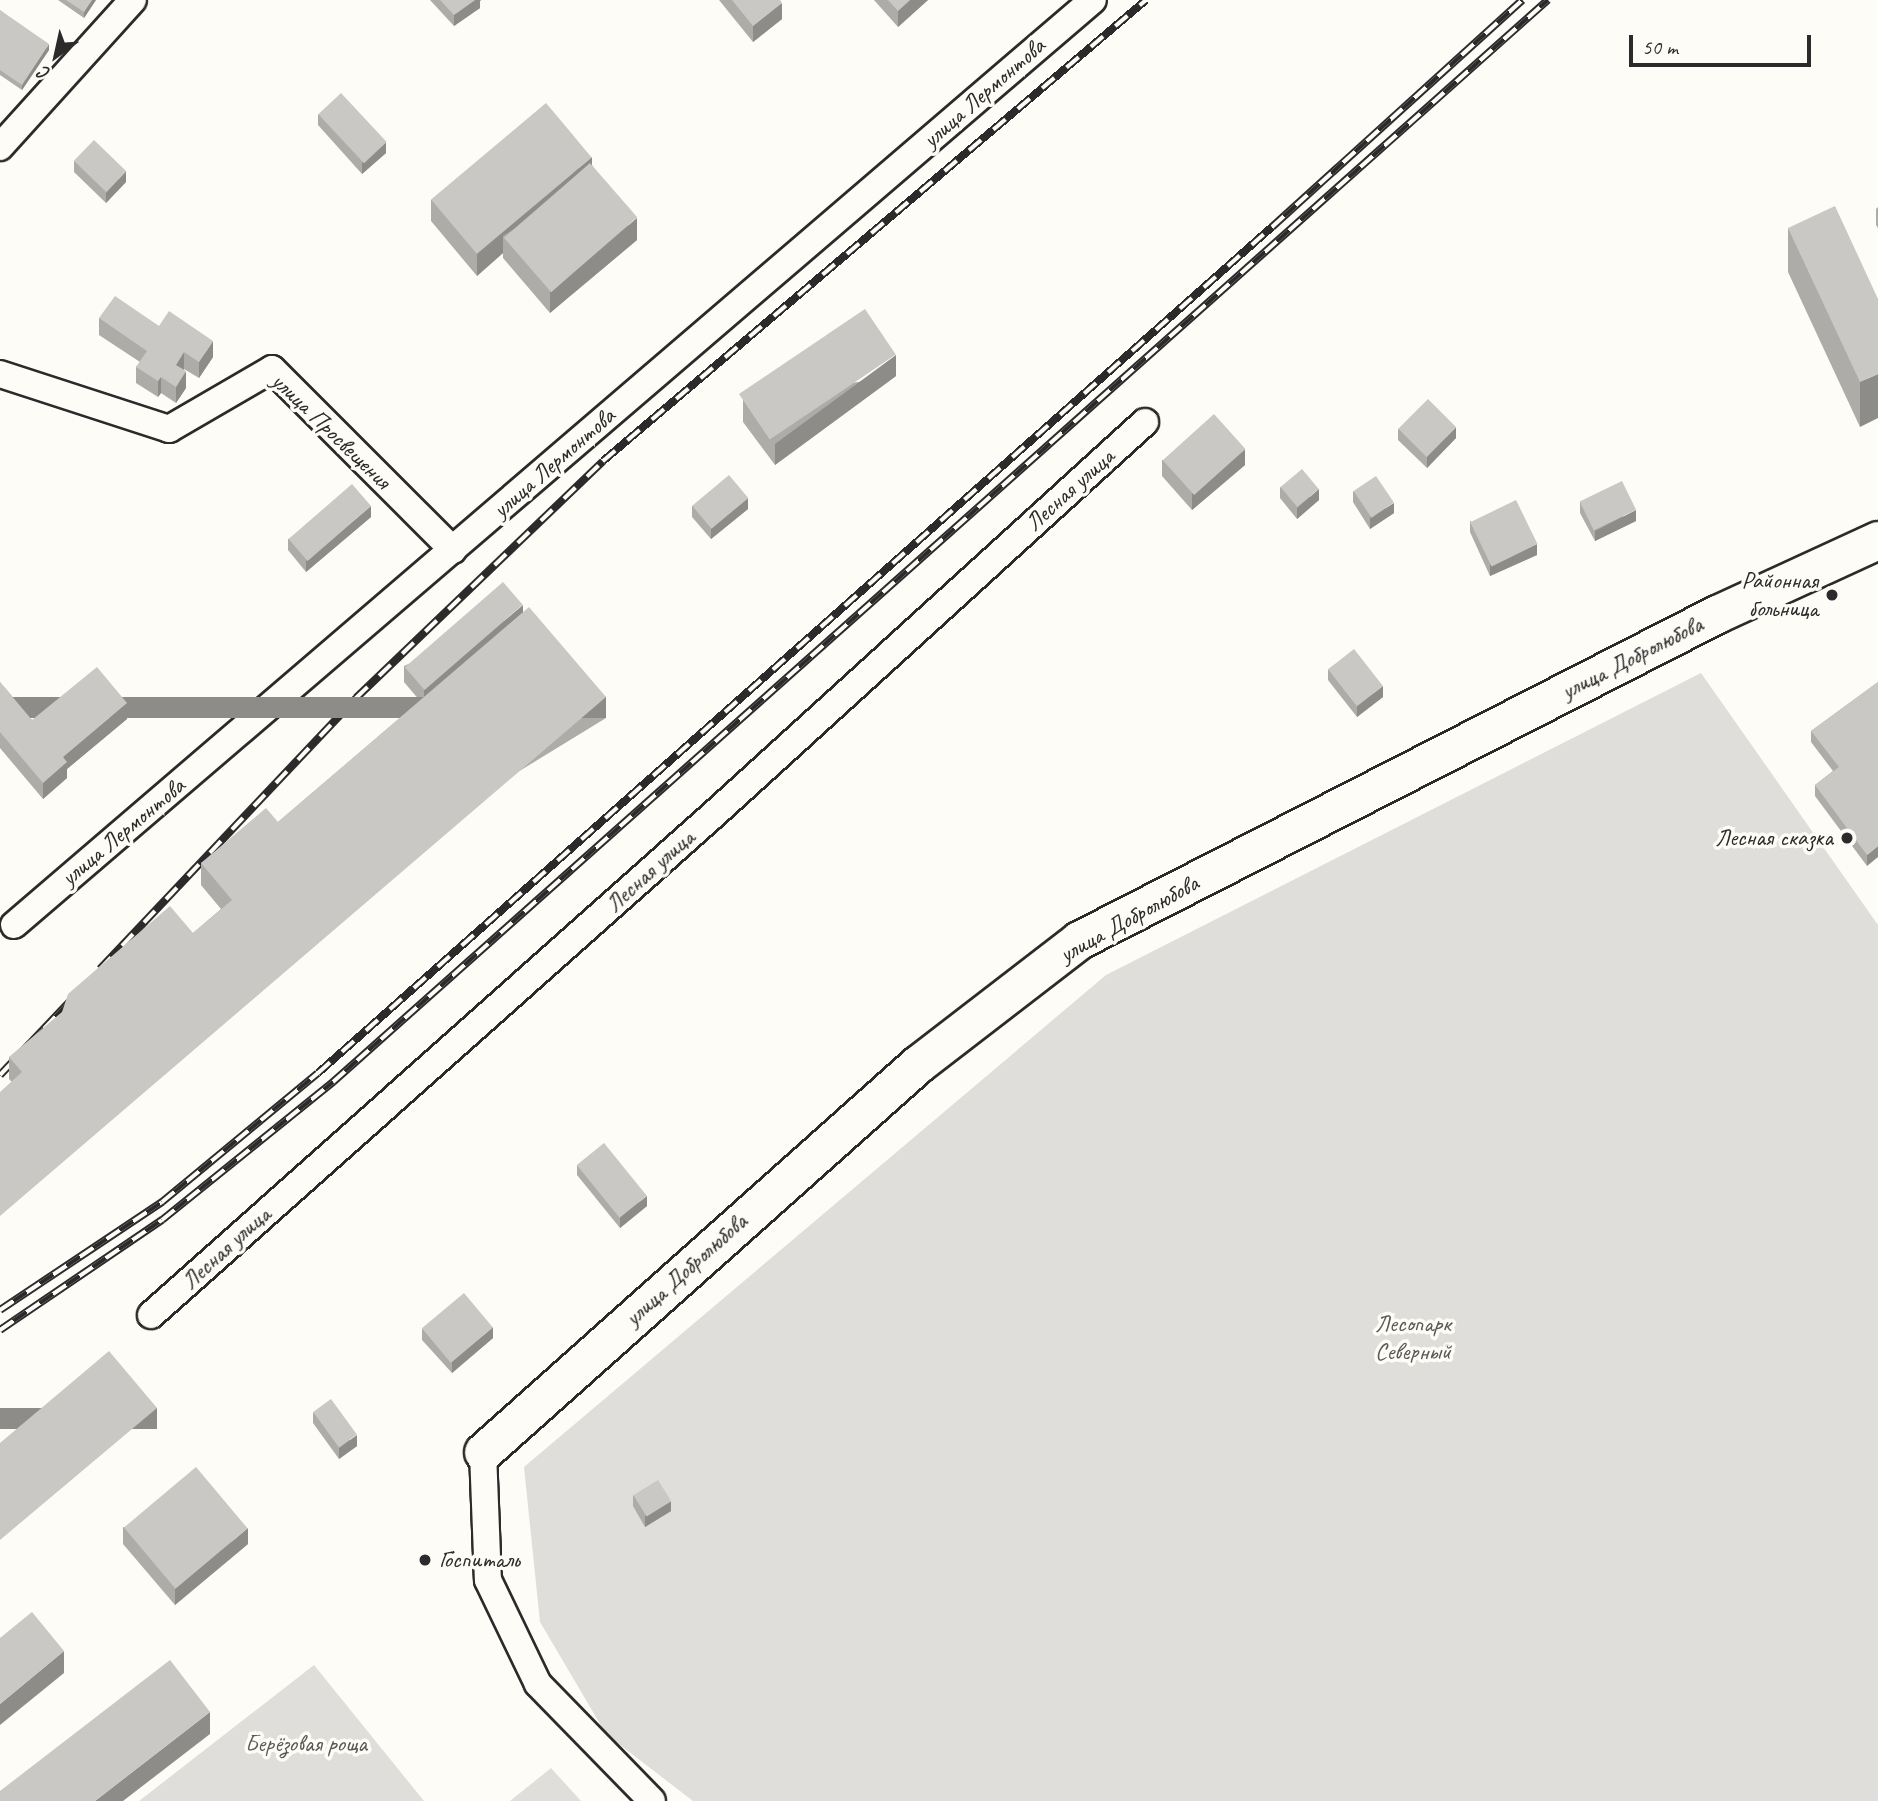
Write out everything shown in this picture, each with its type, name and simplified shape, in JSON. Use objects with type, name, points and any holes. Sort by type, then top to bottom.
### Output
[{"type":"street","points":[[0,147],[132,0]]},
{"type":"street","name":"улица Лермонтова","points":[[14,925],[1093,0]]},
{"type":"street","name":"улица Просвещения","points":[[0,374],[169,429],[272,369],[453,550]]},
{"type":"street","name":"Лесная улица","points":[[151,1315],[713,815],[1145,422]]},
{"type":"street","name":"улица Добролюбова","points":[[483,1452],[918,1064],[1079,940],[1717,614],[1878,540]]},
{"type":"street","points":[[483,1452],[488,1580],[538,1684],[652,1801]]},
{"type":"green space","name":"Лесопарк Северный","points":[[1701,673],[1878,925],[1878,1801],[693,1801],[606,1734],[540,1622],[524,1467],[1106,975]]},
{"type":"green space","name":"Берёзовая роща","points":[[314,1665],[424,1801],[139,1801]]},
{"type":"green space","points":[[551,1768],[581,1801],[510,1801]]},
{"type":"building","points":[[66,0],[92,0],[84,12]]},
{"type":"building","points":[[440,0],[475,0],[454,15]]},
{"type":"building","points":[[732,0],[780,0],[782,3],[753,26]]},
{"type":"building","points":[[888,0],[910,0],[898,11]]},
{"type":"building","points":[[0,10],[49,44],[22,85],[0,70]]},
{"type":"building","points":[[341,93],[387,142],[364,163],[318,114]]},
{"type":"building","points":[[546,103],[592,157],[477,254],[431,199]]},
{"type":"building","points":[[94,140],[126,171],[106,192],[74,161]]},
{"type":"building","points":[[590,163],[637,217],[551,292],[504,238]]},
{"type":"building","points":[[1835,206],[1878,299],[1878,374],[1860,382],[1788,228]]},
{"type":"building","points":[[115,296],[159,326],[169,311],[213,341],[199,362],[184,352],[176,365],[186,371],[176,387],[161,377],[158,381],[136,367],[147,351],[99,318]]},
{"type":"building","points":[[865,309],[896,355],[770,440],[739,394]]},
{"type":"building","points":[[1428,399],[1456,427],[1427,457],[1398,429]]},
{"type":"building","points":[[1214,414],[1245,449],[1194,495],[1163,460]]},
{"type":"building","points":[[1302,469],[1319,489],[1297,507],[1281,487]]},
{"type":"building","points":[[729,475],[748,498],[712,529],[692,506]]},
{"type":"building","points":[[1376,476],[1394,503],[1372,518],[1354,491]]},
{"type":"building","points":[[1622,481],[1636,510],[1594,530],[1580,502]]},
{"type":"building","points":[[352,484],[371,506],[308,561],[289,539]]},
{"type":"building","points":[[1516,500],[1537,544],[1492,566],[1470,522]]},
{"type":"building","points":[[503,582],[523,605],[425,690],[405,667]]},
{"type":"building","points":[[529,607],[606,697],[0,1216],[0,1092],[22,1072],[9,1057],[62,1012],[68,994],[170,906],[193,933],[232,900],[201,863],[266,808],[278,822]]},
{"type":"building","points":[[1354,649],[1383,686],[1357,706],[1328,669]]},
{"type":"building","points":[[97,667],[127,703],[63,757],[67,762],[43,783],[0,732],[0,682],[32,720]]},
{"type":"building","points":[[1878,682],[1878,846],[1867,855],[1815,785],[1839,767],[1811,731]]},
{"type":"building","points":[[604,1143],[647,1196],[620,1218],[577,1165]]},
{"type":"building","points":[[464,1293],[493,1327],[451,1363],[422,1328]]},
{"type":"building","points":[[109,1351],[157,1408],[0,1540],[0,1443]]},
{"type":"building","points":[[331,1399],[357,1435],[339,1448],[313,1412]]},
{"type":"building","points":[[196,1467],[247,1528],[175,1589],[124,1527]]},
{"type":"building","points":[[658,1480],[671,1501],[647,1517],[633,1495]]},
{"type":"building","points":[[32,1612],[64,1651],[0,1704],[0,1638]]},
{"type":"building","points":[[170,1660],[210,1712],[95,1801],[0,1801],[0,1791]]},
{"type":"railway","points":[[100,969],[356,698],[603,461],[1146,0]]},
{"type":"railway","points":[[0,1310],[162,1202],[318,1073],[1272,227],[1522,0]]},
{"type":"railway","points":[[0,1330],[162,1220],[333,1082],[1548,0]]},
{"type":"railway","points":[[0,1075],[76,995]]},
{"type":"place","name":"Районная больница","points":[[1832,595]]},
{"type":"place","name":"Лесная сказка","points":[[1847,838]]},
{"type":"place","name":"Госпиталь","points":[[425,1560]]}]
